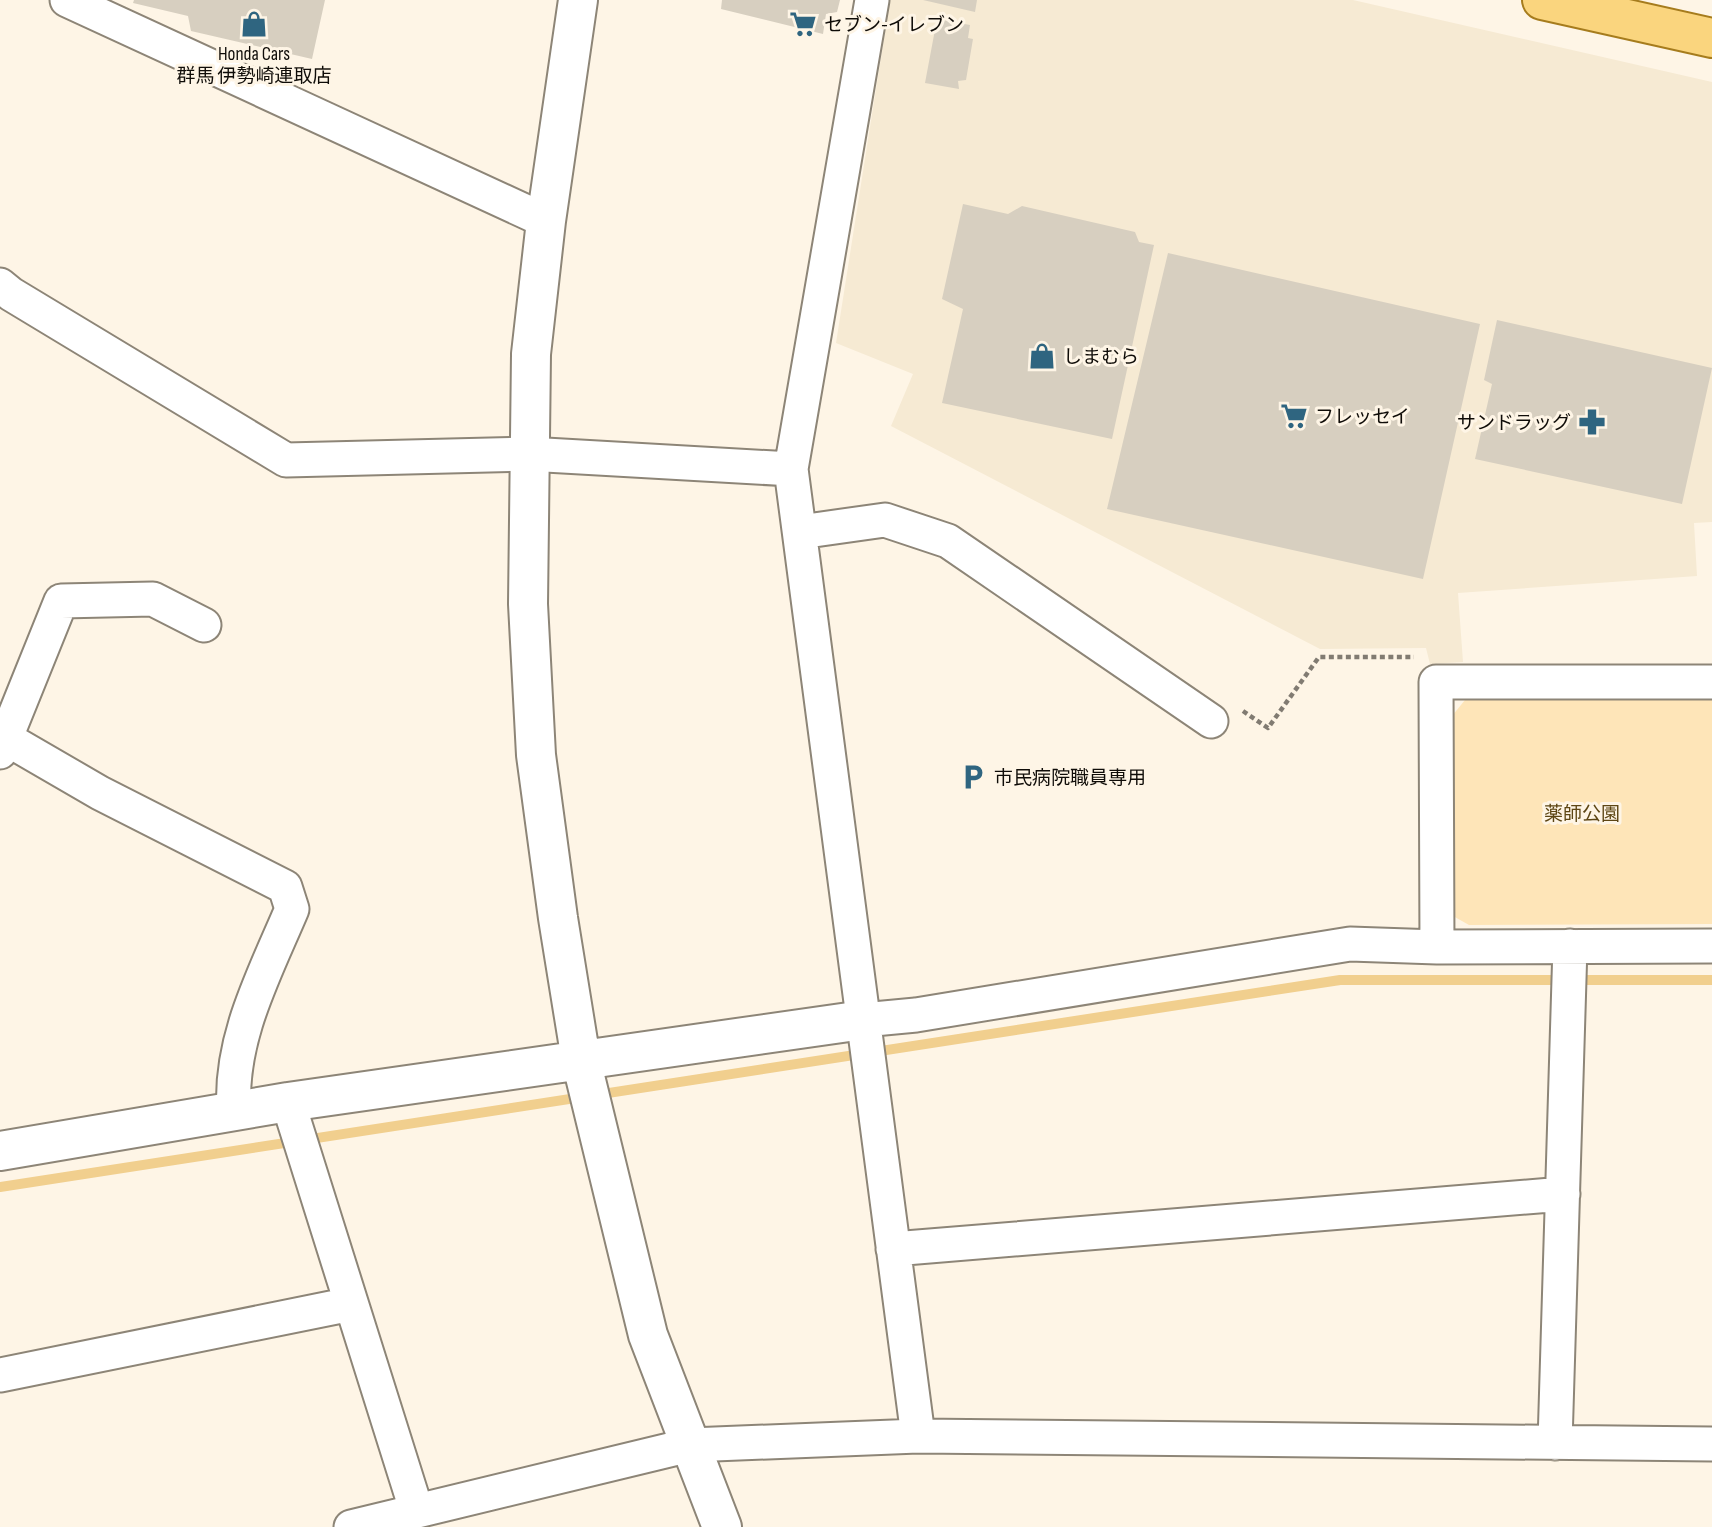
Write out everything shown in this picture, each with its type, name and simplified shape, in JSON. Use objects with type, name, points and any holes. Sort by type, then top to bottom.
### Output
[{"type":"main road","points":[[1542,0],[1712,38]]},
{"type":"street","points":[[67,0],[546,221]]},
{"type":"street","points":[[578,0],[546,221],[531,354],[528,604],[536,755],[580,1060],[648,1335],[722,1527]]},
{"type":"street","points":[[872,0],[791,469],[918,1436]]},
{"type":"street","points":[[0,285],[286,460],[528,454],[791,469]]},
{"type":"street","points":[[800,532],[885,520],[948,541],[1211,721]]},
{"type":"street","points":[[204,625],[153,599],[61,601],[2,742],[285,887],[292,909],[244,1024],[232,1087],[234,1111]]},
{"type":"street","points":[[1437,947],[1436,682],[1712,682]]},
{"type":"street","points":[[0,1151],[288,1102],[863,1020],[916,1015],[1350,944],[1437,947],[1712,946]]},
{"type":"street","points":[[1555,1443],[1570,946]]},
{"type":"street","points":[[288,1102],[416,1509]]},
{"type":"street","points":[[893,1249],[1563,1194]]},
{"type":"street","points":[[0,1375],[351,1304]]},
{"type":"street","points":[[351,1527],[416,1509],[690,1445],[918,1436],[1712,1444]]},
{"type":"path","points":[[1211,721],[1230,702],[1268,728],[1319,657],[1418,657],[1436,682]]},
{"type":"shaded area","points":[[890,0],[1353,0],[1712,82],[1712,522],[1694,523],[1697,576],[1458,593],[1463,662],[1430,664],[1426,648],[1320,649],[891,426],[913,374],[836,343]]},
{"type":"green space","name":"薬師公園","points":[[1465,700],[1712,700],[1712,924],[1469,925],[1453,916],[1452,716]]},
{"type":"building","name":"Honda Cars 群馬 伊勢崎連取店","points":[[134,0],[325,0],[312,59],[191,31],[188,16],[133,3]]},
{"type":"building","name":"セブン-イレブン","points":[[722,0],[840,0],[837,12],[826,14],[823,34],[721,9]]},
{"type":"building","points":[[923,0],[977,0],[975,12]]},
{"type":"building","points":[[937,19],[970,25],[968,38],[973,39],[966,80],[958,81],[959,89],[925,83]]},
{"type":"building","name":"しまむら","points":[[963,204],[1008,214],[1022,206],[1135,232],[1139,242],[1154,245],[1112,439],[942,403],[963,309],[942,299]]},
{"type":"building","name":"フレッセイ","points":[[1168,253],[1480,324],[1423,579],[1107,509]]},
{"type":"building","name":"サンドラッグ","points":[[1497,320],[1712,368],[1682,504],[1475,459],[1492,384],[1484,380]]},
{"type":"waterway","points":[[0,1187],[1340,980],[1712,980]]},
{"type":"place","name":"Honda Cars 群馬 伊勢崎連取店","points":[[254,24]]},
{"type":"place","name":"セブン-イレブン","points":[[803,24]]},
{"type":"place","name":"しまむら","points":[[1042,356]]},
{"type":"place","name":"フレッセイ","points":[[1294,416]]},
{"type":"place","name":"サンドラッグ","points":[[1592,422]]},
{"type":"place","name":"市民病院職員専用","points":[[973,777]]}]
